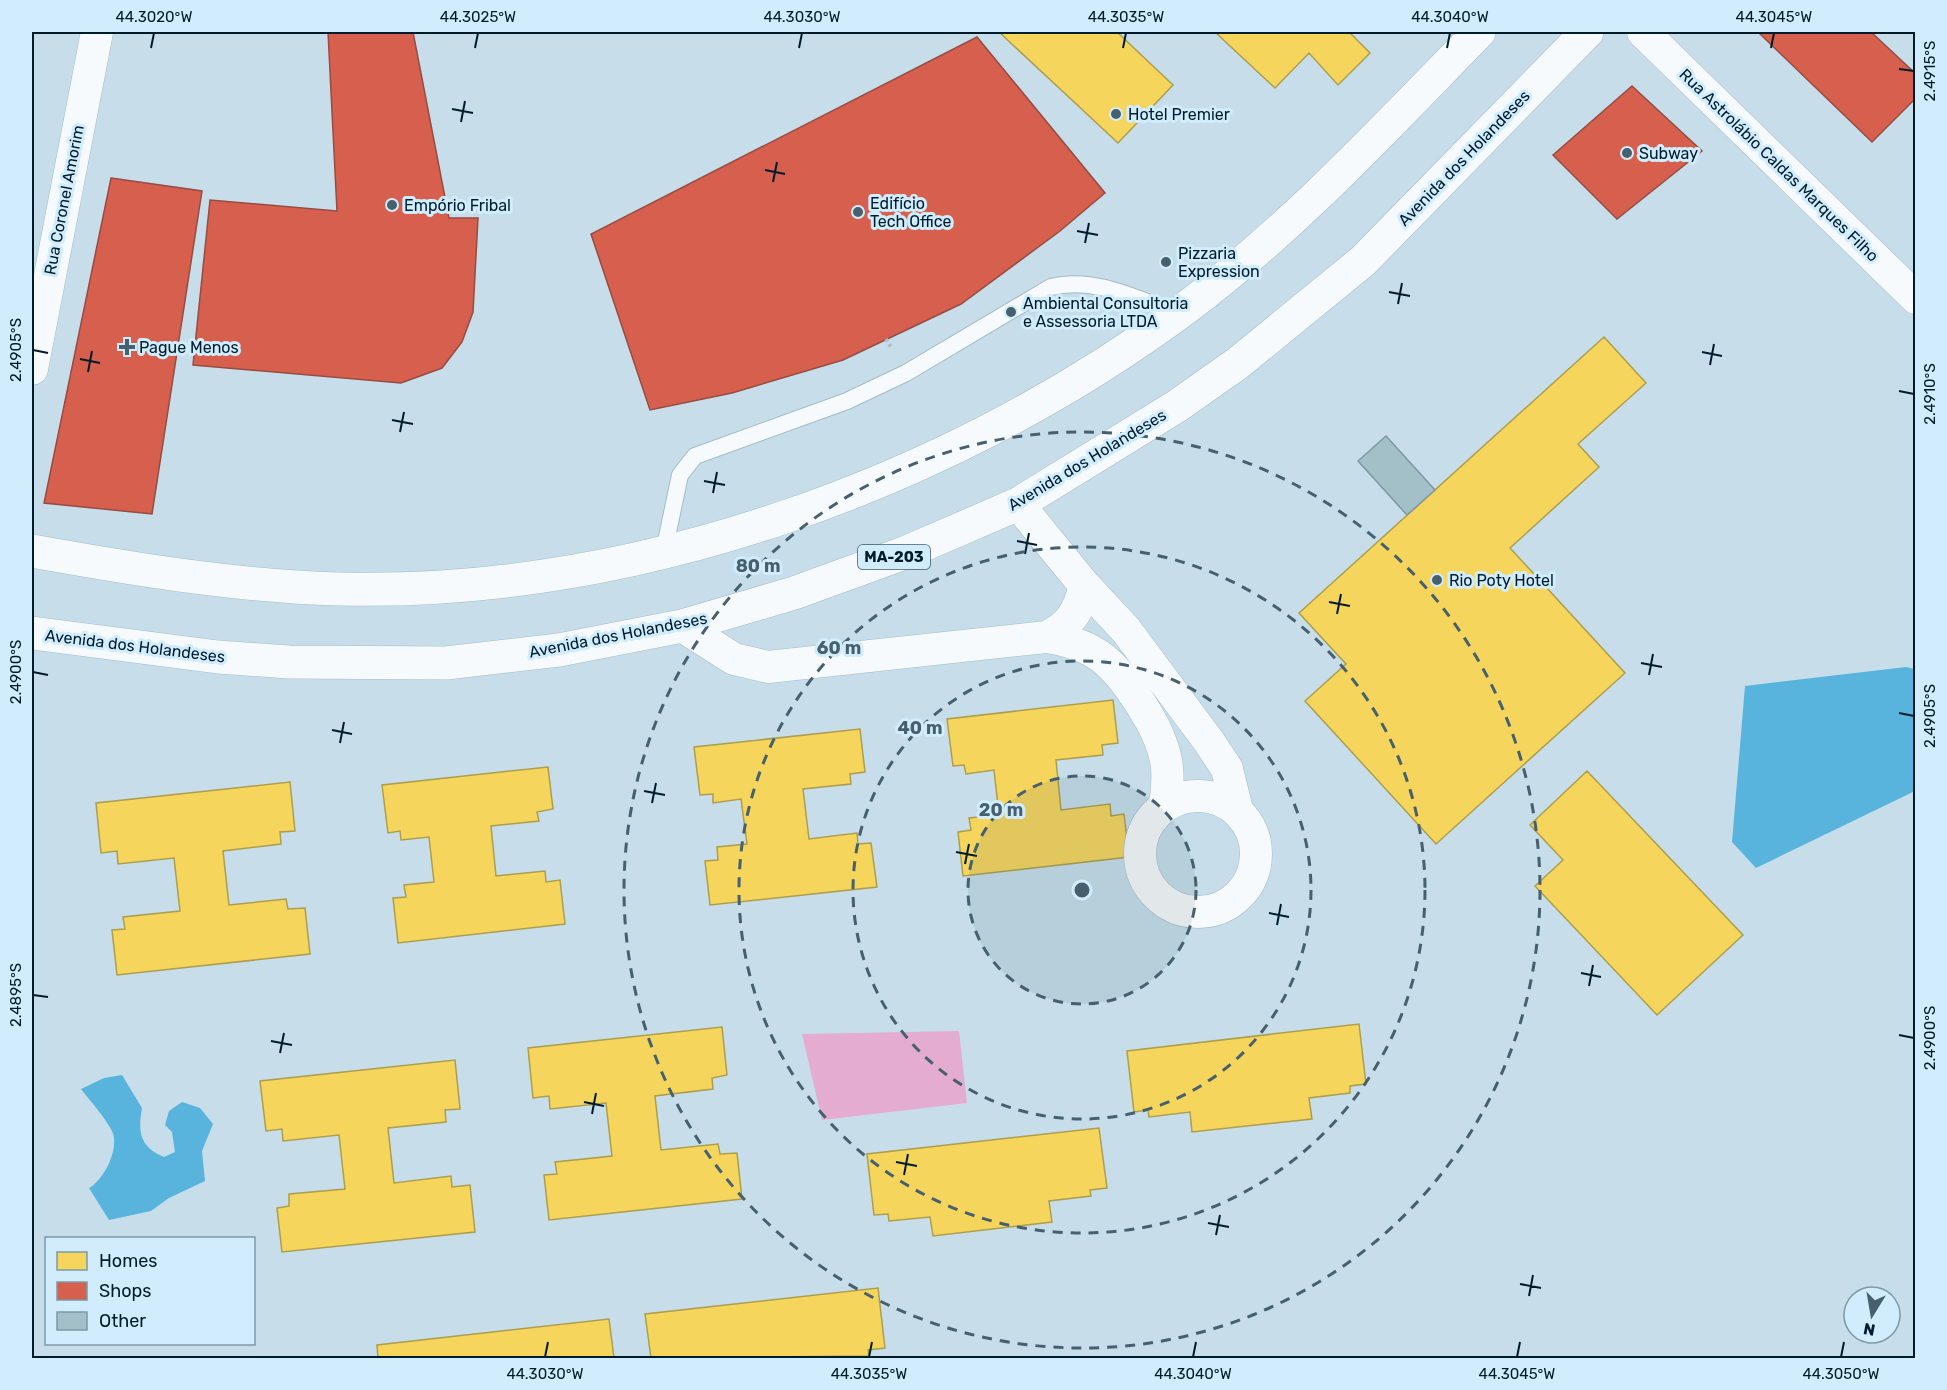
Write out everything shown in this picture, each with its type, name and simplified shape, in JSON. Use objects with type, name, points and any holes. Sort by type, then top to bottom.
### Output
[{"type":"main road","points":[[32,551],[196,578],[337,589],[485,583],[573,571],[731,535],[851,492],[975,438],[1057,393],[1178,314],[1314,201],[1479,32]]},
{"type":"main road","name":"Avenida dos Holandeses","points":[[32,633],[218,657],[363,664],[446,663],[559,650],[682,627],[794,593],[907,552],[1018,504],[1177,406],[1238,363],[1363,261],[1587,32]]},
{"type":"street","name":"Rua Coronel Amorim","points":[[32,369],[97,32]]},
{"type":"street","name":"Rua Astrolábio Caldas Marques Filho","points":[[1643,32],[1916,298]]},
{"type":"street","points":[[1018,504],[1085,586],[1126,630],[1210,743],[1227,769],[1237,810]]},
{"type":"street","points":[[682,627],[734,658],[768,667],[1046,637],[1058,632],[1074,616],[1085,586]]},
{"type":"street","points":[[1046,637],[1086,648],[1110,662],[1124,677],[1153,723],[1167,761],[1165,806]]},
{"type":"street","points":[[1200,795],[1220,799],[1237,810],[1250,825],[1256,843],[1257,863],[1250,882],[1238,898],[1221,908],[1202,912],[1182,910],[1164,901],[1150,888],[1142,872],[1140,853],[1143,835],[1152,819],[1165,806],[1182,798],[1200,795]]},
{"type":"lane","points":[[664,551],[680,475],[695,456],[847,401],[906,373],[1051,287],[1068,283],[1095,285],[1178,314]]},
{"type":"shaded area","points":[[959,1031],[967,1103],[822,1120],[802,1034]]},
{"type":"water","points":[[1906,667],[1915,669],[1915,791],[1756,868],[1732,842],[1745,686]]},
{"type":"water","points":[[122,1075],[142,1108],[140,1124],[142,1137],[149,1148],[156,1153],[164,1157],[175,1152],[172,1132],[165,1125],[169,1111],[182,1102],[200,1108],[213,1124],[202,1151],[205,1181],[169,1198],[151,1211],[109,1220],[89,1188],[100,1178],[109,1163],[114,1138],[105,1120],[81,1089],[104,1078]]},
{"type":"building: Homes","name":"Hotel Premier","points":[[999,32],[1117,32],[1173,85],[1118,143]]},
{"type":"building: Homes","name":"Hotel Premier","points":[[1215,32],[1349,32],[1370,53],[1338,85],[1309,53],[1275,88]]},
{"type":"building: Homes","name":"Rio Poty Hotel","points":[[1604,337],[1646,383],[1578,444],[1599,467],[1510,548],[1625,673],[1436,844],[1305,701],[1346,664],[1299,613]]},
{"type":"building: Homes","points":[[1113,700],[1118,743],[1102,745],[1103,755],[1056,760],[1061,810],[1110,804],[1111,816],[1124,814],[1129,857],[963,876],[958,832],[971,830],[969,818],[999,815],[994,770],[966,774],[964,765],[953,766],[947,719]]},
{"type":"building: Homes","points":[[860,729],[865,772],[850,774],[851,784],[803,789],[809,839],[857,833],[858,844],[871,843],[877,887],[710,905],[705,861],[718,860],[717,847],[747,844],[741,799],[713,803],[713,794],[700,795],[694,747]]},
{"type":"building: Homes","points":[[548,767],[553,809],[537,812],[539,821],[491,826],[496,876],[545,871],[546,882],[560,880],[565,924],[398,943],[393,898],[406,897],[404,885],[434,882],[429,837],[401,840],[400,831],[388,833],[382,785]]},
{"type":"building: Homes","points":[[1587,771],[1743,935],[1657,1015],[1535,886],[1563,860],[1530,825]]},
{"type":"building: Homes","points":[[290,782],[295,831],[280,832],[281,844],[223,851],[229,905],[286,899],[288,909],[305,908],[310,954],[117,975],[112,930],[125,929],[123,917],[180,911],[174,858],[118,864],[117,851],[101,853],[96,803]]},
{"type":"building: Homes","points":[[1359,1024],[1366,1084],[1350,1086],[1350,1093],[1309,1098],[1312,1119],[1192,1132],[1190,1112],[1149,1117],[1148,1110],[1134,1112],[1127,1051]]},
{"type":"building: Homes","points":[[722,1027],[727,1075],[712,1078],[713,1089],[655,1096],[661,1150],[718,1144],[720,1154],[737,1153],[742,1199],[549,1220],[544,1175],[557,1174],[555,1162],[612,1156],[606,1103],[550,1109],[549,1096],[533,1098],[528,1048]]},
{"type":"building: Homes","points":[[455,1060],[460,1109],[445,1110],[446,1122],[388,1128],[394,1183],[451,1176],[452,1187],[470,1185],[475,1232],[282,1252],[277,1208],[289,1206],[289,1194],[345,1189],[339,1135],[283,1141],[282,1129],[266,1131],[260,1081]]},
{"type":"building: Homes","points":[[1099,1128],[1107,1188],[1090,1190],[1091,1196],[1049,1201],[1052,1222],[933,1236],[930,1217],[889,1221],[888,1214],[874,1215],[867,1154]]},
{"type":"building: Homes","points":[[878,1288],[885,1348],[868,1350],[869,1356],[651,1358],[645,1314]]},
{"type":"building: Homes","points":[[609,1319],[614,1358],[378,1358],[377,1345]]},
{"type":"building: Shops","name":"Empório Fribal","points":[[328,32],[413,32],[449,218],[478,218],[473,312],[462,342],[442,368],[401,383],[193,365],[210,200],[337,211]]},
{"type":"building: Shops","points":[[1758,32],[1871,32],[1916,74],[1916,98],[1872,142]]},
{"type":"building: Shops","name":"Edifício Tech Office","points":[[977,37],[1105,193],[1060,231],[961,304],[843,360],[732,393],[650,410],[591,234]]},
{"type":"building: Shops","name":"Subway","points":[[1632,86],[1702,151],[1617,219],[1553,155]]},
{"type":"building: Shops","name":"Pague Menos","points":[[111,178],[202,191],[152,514],[44,503]]},
{"type":"building: Other","points":[[1386,436],[1435,490],[1407,515],[1358,461]]},
{"type":"place","name":"Hotel Premier","points":[[1116,114]]},
{"type":"place","name":"Subway","points":[[1627,153]]},
{"type":"place","name":"Empório Fribal","points":[[392,205]]},
{"type":"place","name":"Edifício Tech Office","points":[[858,212]]},
{"type":"place","name":"Pizzaria Expression","points":[[1166,262]]},
{"type":"place","name":"Ambiental Consultoria e Assessoria LTDA","points":[[1011,312]]},
{"type":"place","name":"Pague Menos","points":[[127,347]]},
{"type":"place","name":"Rio Poty Hotel","points":[[1437,580]]}]
